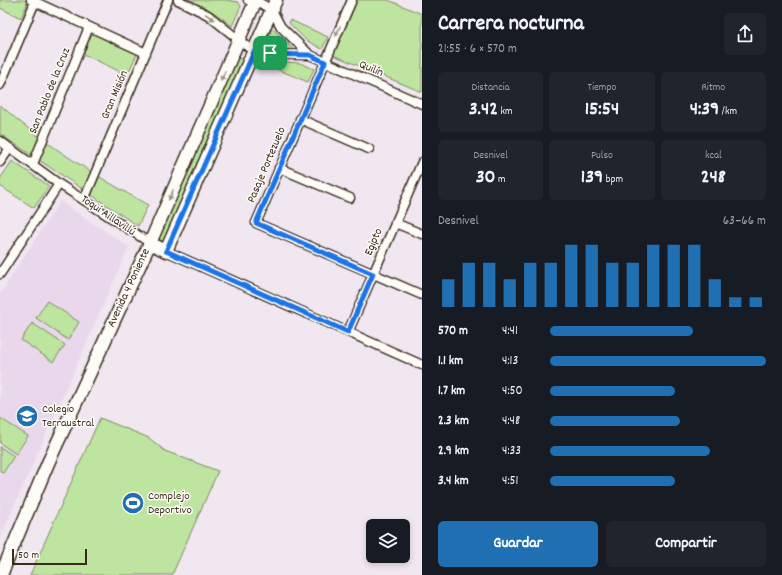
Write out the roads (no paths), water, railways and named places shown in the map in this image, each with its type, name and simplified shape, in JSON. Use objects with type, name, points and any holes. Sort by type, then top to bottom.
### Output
[{"type":"street","name":"Gran Misión","points":[[84,200],[168,0]]},
{"type":"street","points":[[178,0],[208,15],[254,52]]},
{"type":"street","name":"Pasaje Portezuelo","points":[[352,0],[256,223],[373,274]]},
{"type":"street","points":[[0,85],[33,1],[146,53]]},
{"type":"street","points":[[253,1],[274,5]]},
{"type":"street","name":"Avenida 4 Poniente","points":[[1,575],[48,463],[150,243],[238,40],[253,1]]},
{"type":"street","name":"Avenida 4 Poniente","points":[[166,251],[274,5]]},
{"type":"street","name":"Quilín","points":[[274,5],[281,27],[310,55],[422,104]]},
{"type":"street","name":"San Pablo de la Cruz","points":[[32,164],[89,27]]},
{"type":"street","name":"Quilín","points":[[254,52],[261,54],[310,55]]},
{"type":"street","points":[[300,119],[369,149]]},
{"type":"street","name":"Toqui Aillavillú","points":[[0,141],[59,184],[150,243],[422,365]]},
{"type":"street","points":[[0,162],[10,148]]},
{"type":"street","name":"Egipto","points":[[348,332],[395,223],[420,173],[422,162]]},
{"type":"street","points":[[279,168],[350,198]]},
{"type":"street","points":[[0,274],[59,184]]},
{"type":"street","points":[[395,223],[422,234]]},
{"type":"street","points":[[373,274],[422,295]]},
{"type":"place","name":"Colegio Terraustral","points":[[27,416]]},
{"type":"place","name":"Complejo Deportivo","points":[[133,503]]}]
